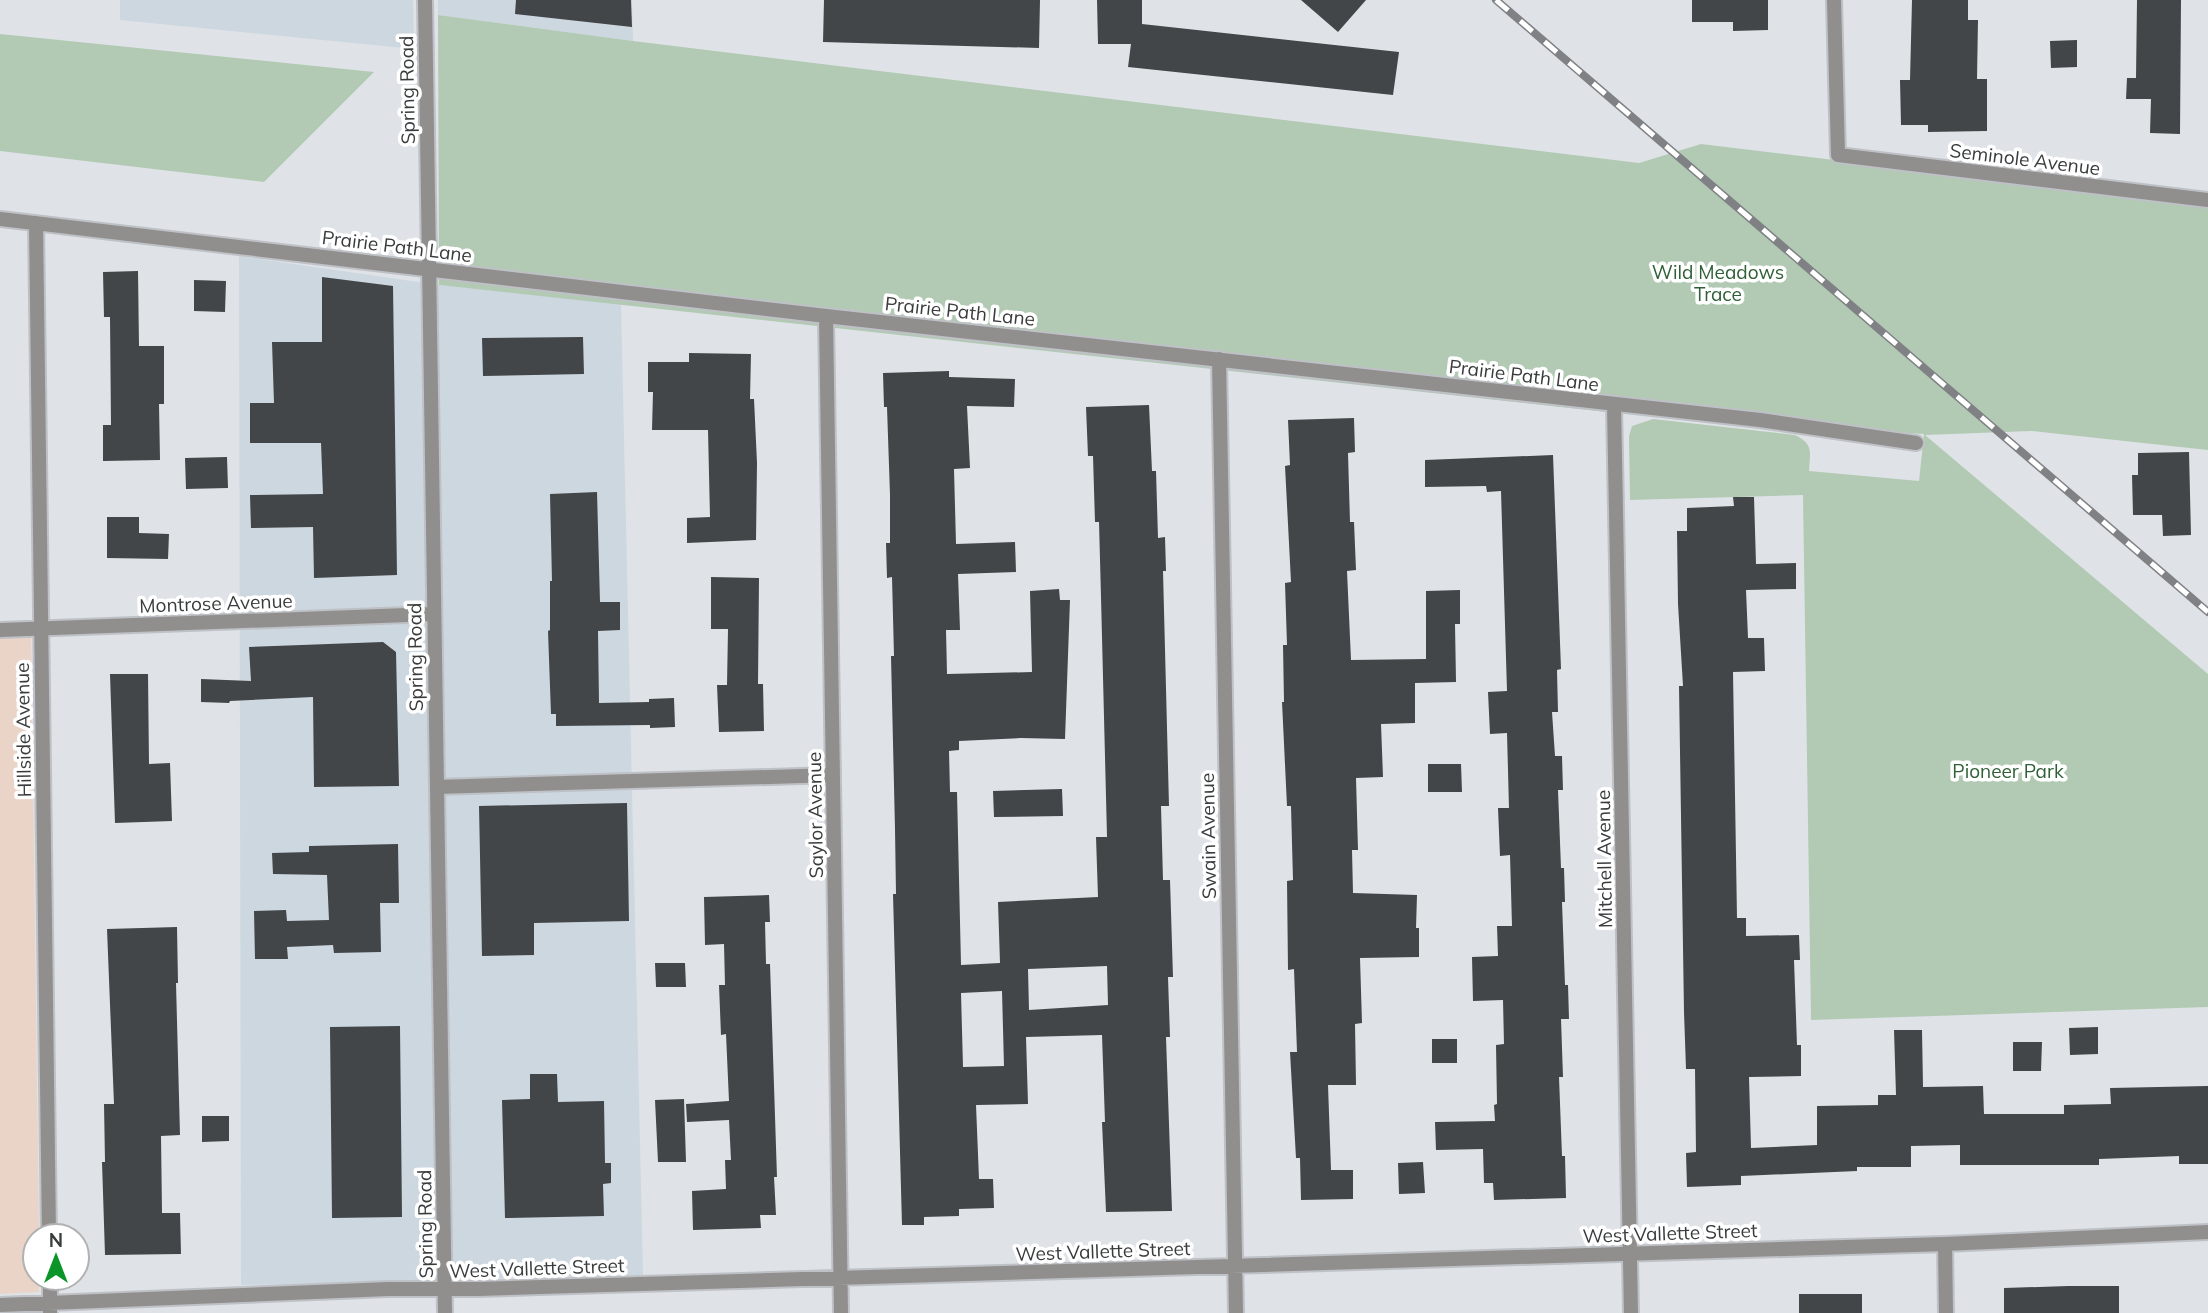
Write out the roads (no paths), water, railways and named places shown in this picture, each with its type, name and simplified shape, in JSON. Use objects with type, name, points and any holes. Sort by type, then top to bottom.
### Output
[{"type":"street","name":"Spring Road","points":[[425,0],[445,1313]]},
{"type":"street","name":"Seminole Avenue","points":[[1834,0],[1838,155],[2208,200]]},
{"type":"street","name":"Prairie Path Lane","points":[[0,219],[826,316],[1760,419],[1916,443]]},
{"type":"street","name":"Hillside Avenue","points":[[36,223],[49,1222]]},
{"type":"street","name":"Saylor Avenue","points":[[826,316],[841,1313]]},
{"type":"street","name":"Swain Avenue","points":[[1219,359],[1236,1313]]},
{"type":"street","name":"Mitchell Avenue","points":[[1614,405],[1632,1313]]},
{"type":"street","name":"Montrose Avenue","points":[[0,630],[434,614]]},
{"type":"street","points":[[437,787],[833,775]]},
{"type":"street","name":"West Vallette Street","points":[[0,1305],[50,1308],[375,1289],[445,1290],[1631,1254],[2208,1232]]},
{"type":"street","points":[[1945,1244],[1946,1313]]},
{"type":"railway","points":[[1496,0],[2208,612]]},
{"type":"park label","name":"Wild Meadows Trace","points":[[1718,283]]},
{"type":"park label","name":"Pioneer Park","points":[[2008,771]]}]
